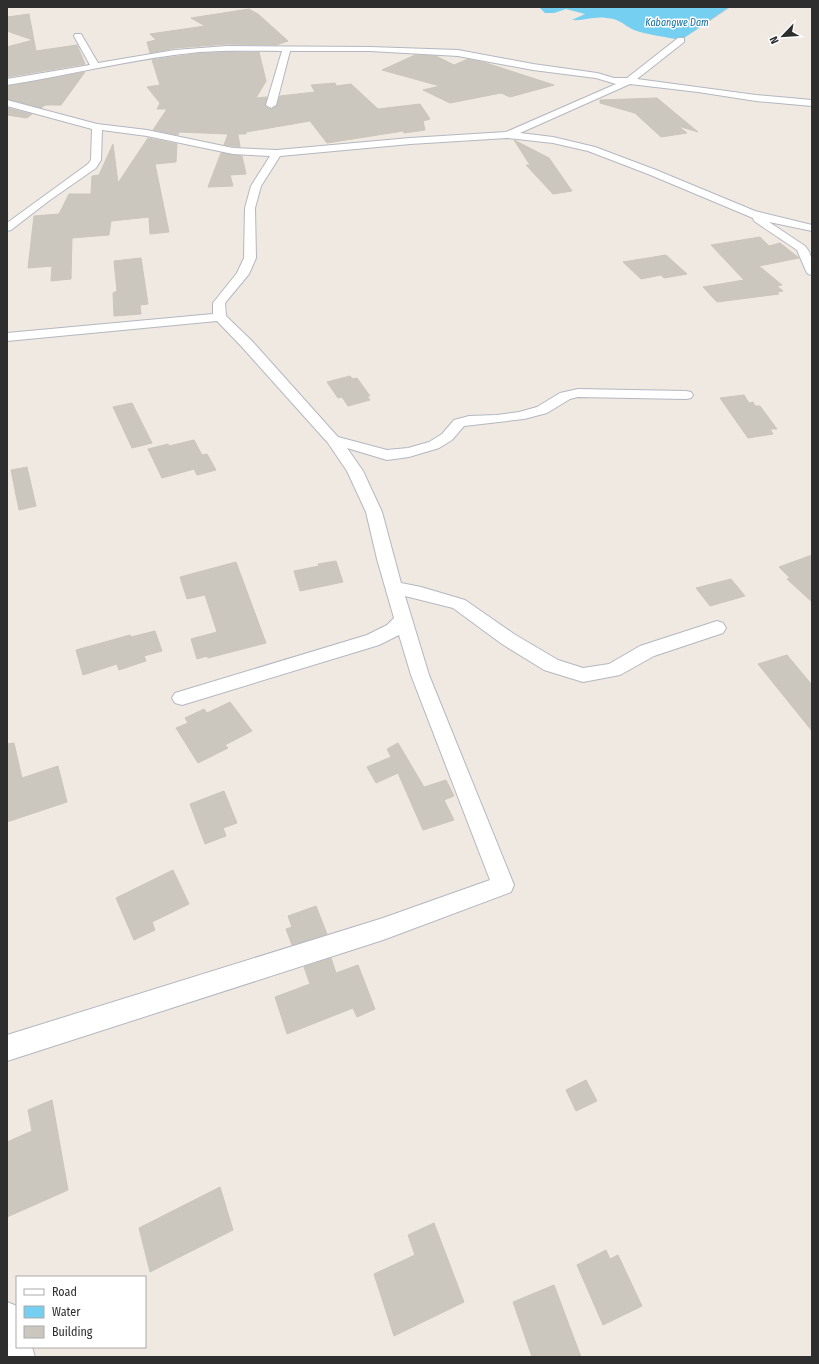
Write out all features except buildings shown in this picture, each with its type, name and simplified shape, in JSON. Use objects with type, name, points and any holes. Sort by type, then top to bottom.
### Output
[{"type":"street","points":[[78,36],[95,66]]},
{"type":"street","points":[[507,135],[629,81],[681,40]]},
{"type":"street","points":[[7,82],[45,77],[95,66],[174,52],[241,47],[254,49],[437,51],[458,53],[533,67],[597,76],[609,80],[698,89],[756,98],[812,103]]},
{"type":"street","points":[[271,105],[287,49]]},
{"type":"street","points":[[7,104],[97,127],[147,133],[233,151],[277,153],[410,141],[507,135],[553,140],[591,149],[652,172],[751,214],[812,228]]},
{"type":"street","points":[[7,228],[46,198],[92,166],[96,160],[97,127]]},
{"type":"street","points":[[7,1048],[383,929],[503,886],[420,675],[394,588],[374,512],[355,471],[333,440],[247,344],[220,317],[219,303],[243,274],[250,258],[250,208],[256,186],[277,153]]},
{"type":"street","points":[[751,214],[801,248],[805,253],[812,270]]},
{"type":"street","points":[[7,337],[220,317]]},
{"type":"street","points":[[333,440],[387,455],[409,452],[434,445],[447,437],[459,423],[469,420],[519,416],[542,410],[565,396],[578,393],[686,395]]},
{"type":"street","points":[[394,588],[421,593],[459,604],[508,639],[551,665],[583,675],[613,670],[647,652],[717,628]]},
{"type":"street","points":[[182,698],[373,640],[393,630],[404,618]]},
{"type":"street","points":[[7,1317],[16,1345]]},
{"type":"path","points":[[681,40],[730,7]]},
{"type":"water","name":"Kabangwe Dam","points":[[533,7],[730,7],[681,40],[639,32],[619,21],[611,19],[597,18],[572,20],[585,14],[566,9],[554,13],[545,13],[540,8]]}]
